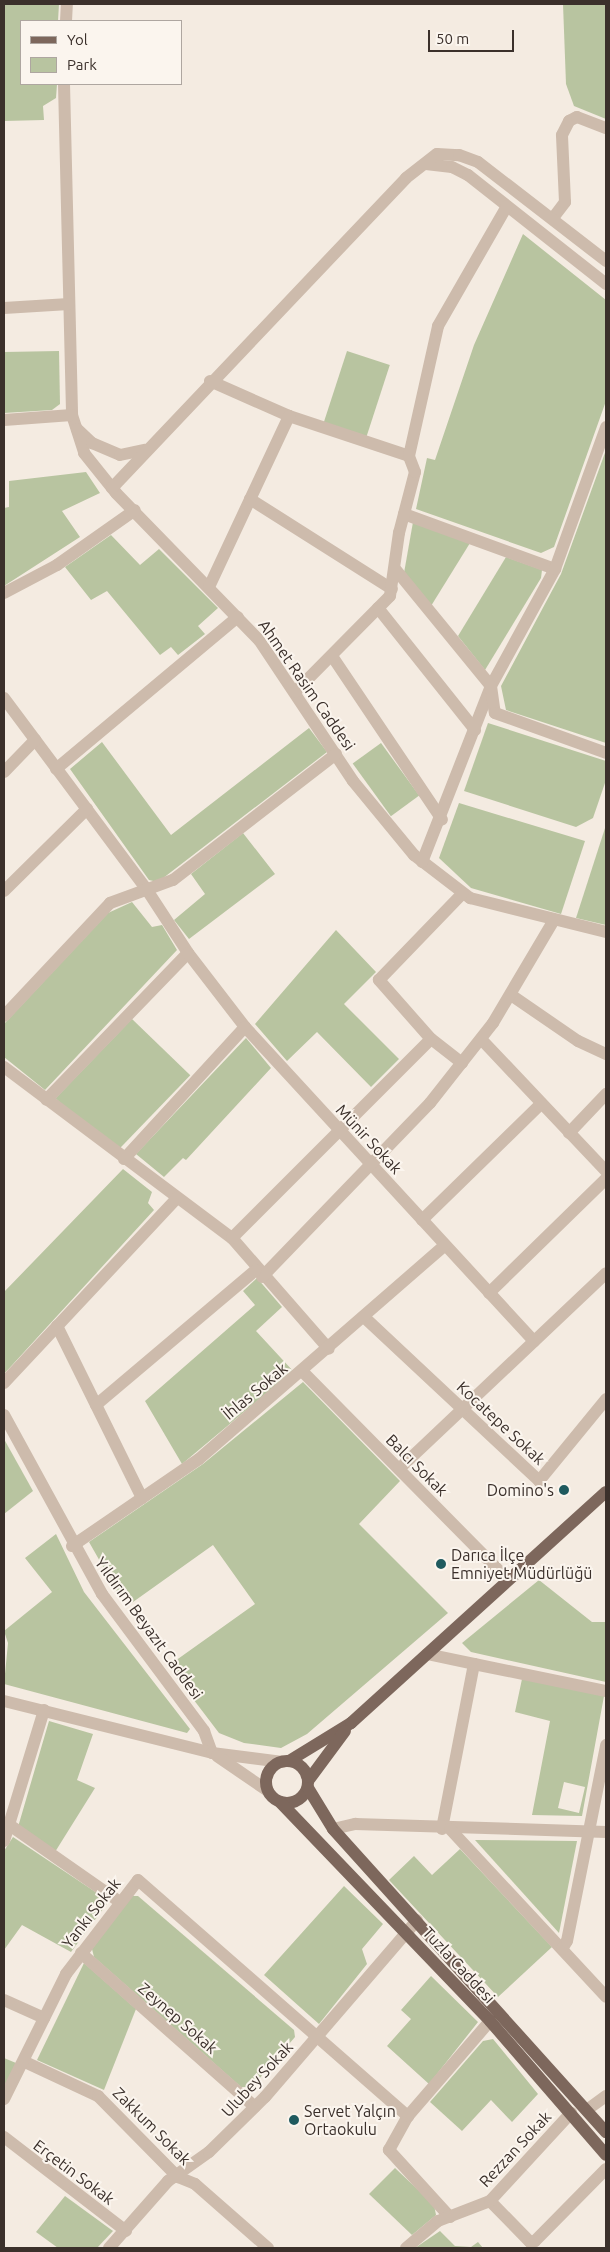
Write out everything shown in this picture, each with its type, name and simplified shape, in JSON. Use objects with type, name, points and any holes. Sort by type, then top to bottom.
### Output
[{"type":"main road","points":[[351,1723],[294,1802],[281,1803],[268,1791],[268,1773],[351,1723],[606,1492]]},
{"type":"main road","points":[[286,1762],[302,1767],[308,1785]]},
{"type":"main road","name":"Tuzla Caddesi","points":[[308,1785],[333,1828],[588,2109],[606,2132]]},
{"type":"main road","name":"Tuzla Caddesi","points":[[281,1803],[408,1933],[490,2021],[606,2155]]},
{"type":"street","points":[[66,20],[67,4]]},
{"type":"street","name":"Ahmet Rasim Caddesi","points":[[64,85],[73,421],[84,453],[112,488],[238,618],[295,692],[381,818],[422,862],[462,894],[554,920],[606,932]]},
{"type":"street","points":[[553,218],[565,202],[562,135],[568,121],[578,117],[606,128]]},
{"type":"street","points":[[112,488],[144,450],[406,178],[443,153],[468,157],[553,218],[606,261]]},
{"type":"street","points":[[426,164],[458,169],[606,284]]},
{"type":"street","points":[[295,692],[378,608],[392,589],[404,514],[416,472],[409,456],[438,326],[507,206]]},
{"type":"street","points":[[4,308],[69,304]]},
{"type":"street","points":[[210,382],[289,416],[409,456]]},
{"type":"street","points":[[209,588],[289,416]]},
{"type":"street","points":[[4,420],[73,421],[92,443],[120,455],[144,450]]},
{"type":"street","points":[[422,862],[442,820],[491,686],[555,569],[606,427]]},
{"type":"street","points":[[250,499],[392,589]]},
{"type":"street","points":[[4,593],[57,565],[135,510]]},
{"type":"street","points":[[404,514],[555,569]]},
{"type":"street","points":[[396,570],[491,686],[495,713],[504,718],[606,753]]},
{"type":"street","points":[[378,608],[475,730]]},
{"type":"street","points":[[56,769],[238,618]]},
{"type":"street","points":[[332,656],[442,820]]},
{"type":"street","name":"Münir Sokak","points":[[4,698],[147,890],[188,953],[245,1027],[534,1341]]},
{"type":"street","points":[[4,772],[34,740]]},
{"type":"street","points":[[4,1016],[110,903],[172,880],[336,754]]},
{"type":"street","points":[[4,891],[87,809]]},
{"type":"street","points":[[462,894],[379,980],[431,1039],[462,1062]]},
{"type":"street","points":[[96,1405],[259,1273],[371,1164],[481,1039],[511,995],[554,920]]},
{"type":"street","points":[[46,1100],[188,953]]},
{"type":"street","points":[[511,995],[578,1041],[606,1054]]},
{"type":"street","points":[[124,1159],[245,1027]]},
{"type":"street","points":[[232,1238],[431,1039]]},
{"type":"street","points":[[481,1039],[606,1171]]},
{"type":"street","points":[[4,1067],[124,1159],[232,1238],[259,1273],[329,1349]]},
{"type":"street","points":[[569,1133],[606,1094]]},
{"type":"street","points":[[422,1220],[541,1104]]},
{"type":"street","points":[[490,1293],[606,1179]]},
{"type":"street","points":[[4,1383],[177,1198]]},
{"type":"street","name":"İhlas Sokak","points":[[72,1546],[198,1459],[303,1372],[445,1245]]},
{"type":"street","points":[[399,1470],[606,1273]]},
{"type":"street","name":"Kocatepe Sokak","points":[[364,1318],[539,1480],[606,1399]]},
{"type":"street","points":[[57,1326],[142,1498]]},
{"type":"street","name":"Balcı Sokak","points":[[303,1372],[508,1580]]},
{"type":"street","name":"Yıldırım Beyazıt Caddesi","points":[[4,1415],[72,1546],[107,1602],[204,1731],[212,1753]]},
{"type":"street","points":[[427,1654],[606,1691]]},
{"type":"street","points":[[446,1829],[474,1664]]},
{"type":"street","points":[[4,1701],[212,1753],[286,1762]]},
{"type":"street","points":[[4,1841],[11,1826],[44,1710]]},
{"type":"street","points":[[562,1949],[568,1941],[606,1745]]},
{"type":"street","points":[[212,1753],[268,1791]]},
{"type":"street","points":[[333,1828],[355,1824],[446,1829],[606,1832]]},
{"type":"street","points":[[11,1826],[120,1902]]},
{"type":"street","points":[[446,1829],[606,1997]]},
{"type":"street","name":"Yankı Sokak","points":[[4,2099],[25,2062],[44,2018],[81,1953],[138,1880],[318,2037]]},
{"type":"street","name":"Ulubey Sokak","points":[[110,2248],[168,2181],[178,2177],[255,2107],[408,1933],[416,1920]]},
{"type":"street","name":"Zeynep Sokak","points":[[81,1953],[255,2107]]},
{"type":"street","points":[[4,2000],[44,2018]]},
{"type":"street","points":[[450,2217],[389,2150],[408,2116],[490,2021]]},
{"type":"street","points":[[318,2037],[408,2116]]},
{"type":"street","name":"Zakkum Sokak","points":[[25,2062],[98,2096],[178,2177],[195,2184],[268,2248]]},
{"type":"street","points":[[588,2109],[606,2096]]},
{"type":"street","name":"Rezzan Sokak","points":[[406,2248],[426,2229],[490,2201],[571,2113]]},
{"type":"street","name":"Erçetin Sokak","points":[[4,2137],[126,2231]]},
{"type":"street","points":[[490,2201],[530,2242],[535,2241],[606,2169]]},
{"type":"green space","points":[[4,4],[59,4],[58,20],[20,20],[20,85],[57,85],[56,98],[43,106],[44,120],[4,121]]},
{"type":"green space","points":[[563,4],[606,4],[606,119],[574,106],[566,84]]},
{"type":"green space","points":[[523,234],[606,300],[606,401],[554,547],[541,553],[416,509],[427,458],[435,460],[474,345]]},
{"type":"green space","points":[[59,351],[60,404],[52,410],[4,413],[4,352]]},
{"type":"green space","points":[[347,351],[390,365],[367,436],[324,422]]},
{"type":"green space","points":[[606,450],[606,743],[506,710],[501,686],[561,574]]},
{"type":"green space","points":[[86,472],[100,493],[62,511],[80,537],[4,586],[4,508],[9,507],[9,481]]},
{"type":"green space","points":[[413,522],[470,543],[431,606],[404,573]]},
{"type":"green space","points":[[111,535],[140,565],[159,549],[218,608],[198,626],[205,634],[178,655],[171,647],[160,655],[107,591],[91,600],[65,567]]},
{"type":"green space","points":[[506,557],[542,570],[541,578],[485,670],[458,636]]},
{"type":"green space","points":[[488,723],[606,761],[606,780],[593,818],[576,827],[464,791]]},
{"type":"green space","points":[[309,728],[327,752],[158,882],[149,880],[70,769],[102,742],[171,835]]},
{"type":"green space","points":[[381,743],[419,796],[391,816],[353,764]]},
{"type":"green space","points":[[459,803],[585,841],[561,914],[471,888],[439,858]]},
{"type":"green space","points":[[606,825],[606,925],[576,918]]},
{"type":"green space","points":[[243,833],[275,874],[189,939],[174,920],[205,894],[191,874]]},
{"type":"green space","points":[[132,902],[152,927],[162,925],[177,950],[45,1090],[4,1057],[4,1024],[108,913]]},
{"type":"green space","points":[[336,930],[376,972],[344,1004],[399,1059],[371,1087],[317,1032],[287,1061],[255,1024]]},
{"type":"green space","points":[[132,1019],[190,1075],[114,1154],[56,1098]]},
{"type":"green space","points":[[246,1038],[271,1068],[186,1160],[183,1158],[164,1177],[136,1154]]},
{"type":"green space","points":[[123,1169],[152,1192],[148,1203],[154,1210],[4,1374],[4,1292]]},
{"type":"green space","points":[[257,1278],[282,1307],[256,1331],[293,1371],[182,1464],[145,1401],[255,1305],[243,1291]]},
{"type":"green space","points":[[303,1382],[400,1481],[359,1524],[448,1613],[307,1734],[281,1748],[244,1743],[219,1733],[168,1666],[255,1604],[213,1545],[126,1607],[89,1542],[203,1464]]},
{"type":"green space","points":[[4,1439],[33,1491],[4,1514]]},
{"type":"green space","points":[[56,1534],[84,1592],[190,1729],[187,1733],[4,1684],[8,1643],[4,1631],[52,1592],[25,1558]]},
{"type":"green space","points":[[539,1580],[592,1622],[606,1622],[606,1682],[471,1652],[462,1643]]},
{"type":"green space","points":[[522,1679],[604,1696],[582,1816],[532,1815],[550,1721],[515,1712]],"holes":[[[564,1782],[585,1787],[579,1813],[558,1808]]]},
{"type":"green space","points":[[49,1721],[93,1734],[77,1780],[95,1788],[55,1852],[18,1827]]},
{"type":"green space","points":[[13,1837],[109,1901],[71,1952],[22,1925],[4,1950],[4,1851]]},
{"type":"green space","points":[[475,1840],[577,1841],[559,1933]]},
{"type":"green space","points":[[460,1849],[552,1947],[498,1997],[389,1880],[414,1856],[432,1875]]},
{"type":"green space","points":[[344,1886],[383,1924],[362,1949],[367,1964],[319,2024],[264,1975]]},
{"type":"green space","points":[[132,1896],[138,1896],[294,2030],[295,2037],[252,2087],[241,2087],[94,1957],[92,1949]]},
{"type":"green space","points":[[84,1963],[136,2009],[104,2090],[37,2060]]},
{"type":"green space","points":[[431,1976],[478,2022],[429,2084],[387,2046],[411,2019],[401,2010]]},
{"type":"green space","points":[[493,2039],[538,2094],[512,2122],[491,2100],[462,2131],[430,2102],[483,2041]]},
{"type":"green space","points":[[4,2058],[16,2063],[4,2087]]},
{"type":"green space","points":[[395,2168],[434,2205],[436,2215],[412,2235],[369,2194]]},
{"type":"green space","points":[[65,2196],[113,2231],[97,2248],[58,2248],[36,2232]]},
{"type":"green space","points":[[440,2231],[455,2246],[471,2247],[478,2242],[483,2248],[415,2248]]},
{"type":"place","name":"Domino's","points":[[564,1490]]},
{"type":"place","name":"Darıca İlçe Emniyet Müdürlüğü","points":[[441,1564]]},
{"type":"place","name":"Servet Yalçın Ortaokulu","points":[[294,2120]]}]
